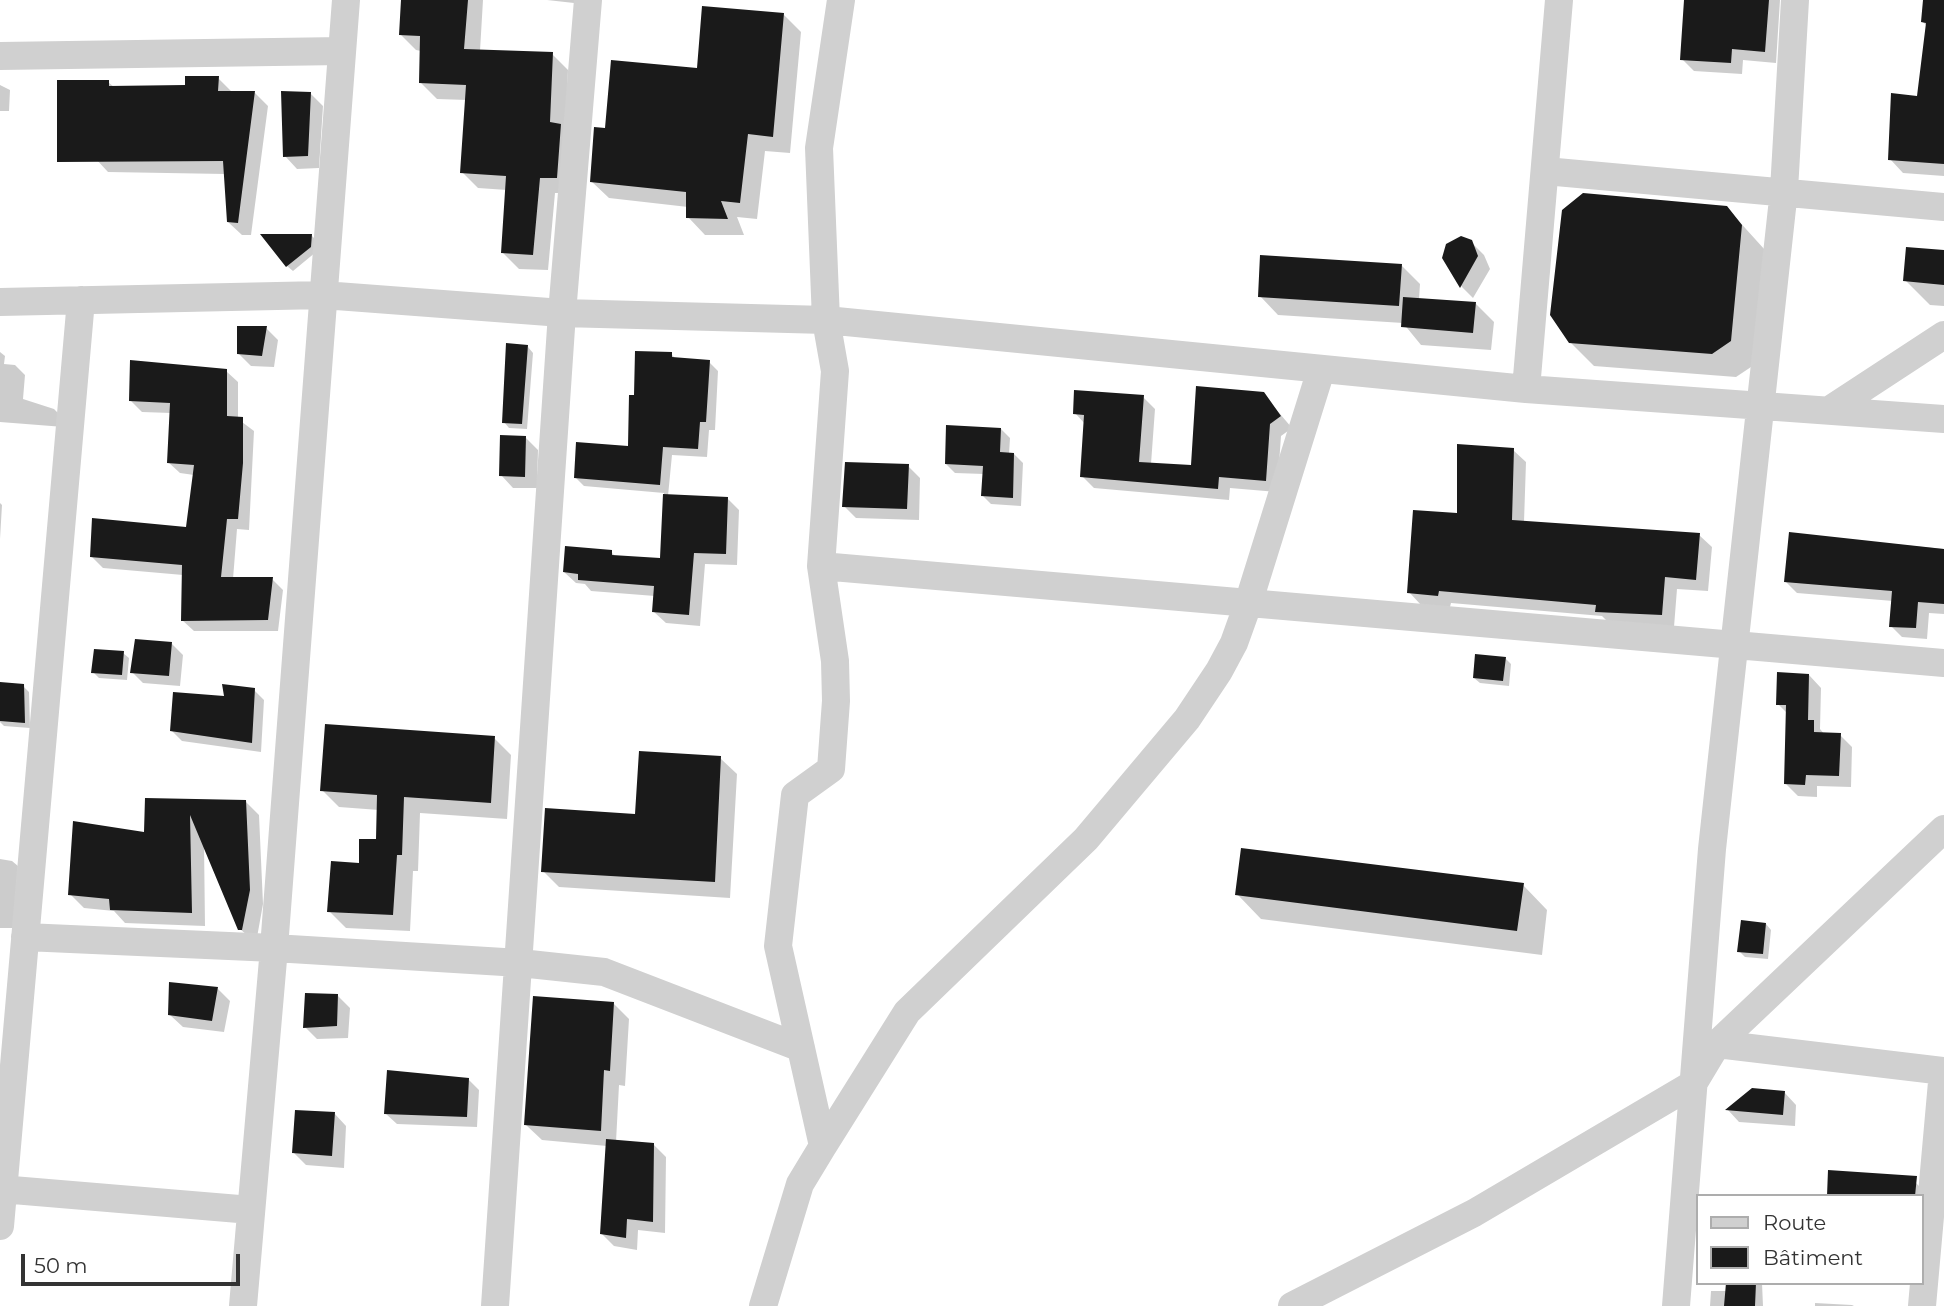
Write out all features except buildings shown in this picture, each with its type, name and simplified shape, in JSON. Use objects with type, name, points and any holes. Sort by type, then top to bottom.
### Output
[{"type":"street","points":[[243,1306],[274,948],[346,0]]},
{"type":"street","points":[[495,1306],[562,313],[588,0]]},
{"type":"street","points":[[823,1146],[778,946],[795,796],[831,769],[836,701],[835,661],[821,566],[835,371],[826,320],[819,148],[841,0]]},
{"type":"street","points":[[1526,389],[1559,0]]},
{"type":"street","points":[[1676,1306],[1712,849],[1784,190],[1795,0]]},
{"type":"street","points":[[0,56],[342,51]]},
{"type":"street","points":[[1545,172],[1784,190],[1944,207]]},
{"type":"street","points":[[0,302],[323,295],[562,313],[826,320],[1526,389],[1944,419]]},
{"type":"street","points":[[0,1226],[1,1189],[81,300]]},
{"type":"street","points":[[1831,409],[1944,335]]},
{"type":"street","points":[[763,1306],[800,1184],[907,1012],[1086,839],[1187,719],[1234,643],[1321,370]]},
{"type":"street","points":[[821,566],[1944,663]]},
{"type":"street","points":[[1292,1306],[1474,1213],[1693,1084],[1717,1044],[1944,829]]},
{"type":"street","points":[[25,937],[274,948],[520,963],[604,972],[801,1048]]},
{"type":"street","points":[[1717,1044],[1944,1071],[1922,1306],[1931,1306]]},
{"type":"street","points":[[1,1189],[250,1210]]}]
